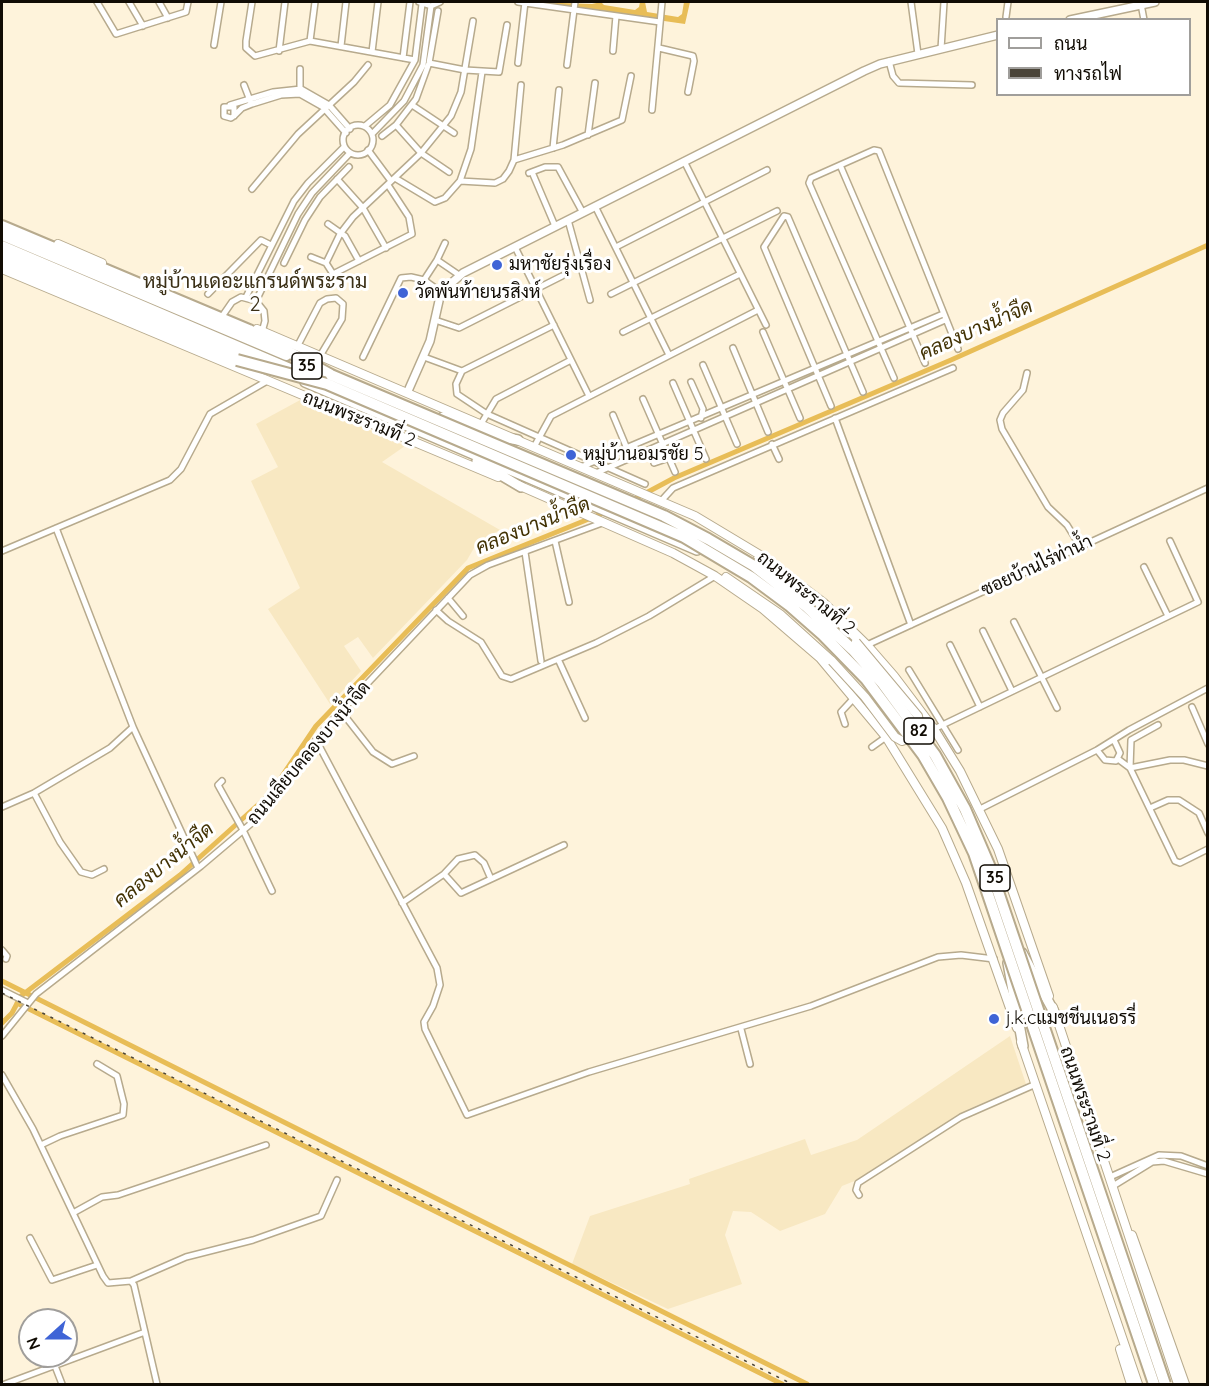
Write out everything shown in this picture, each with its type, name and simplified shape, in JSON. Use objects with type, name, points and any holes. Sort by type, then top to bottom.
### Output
[{"type":"highway","points":[[2,225],[249,330],[329,380]]},
{"type":"highway","name":"82","points":[[2,236],[639,516],[705,549],[751,577],[806,620],[838,650],[880,696],[937,778],[974,854],[1152,1384]]},
{"type":"highway","name":"ถนนพระรามที่ 2","points":[[2,236],[671,520],[753,565],[815,613],[872,669],[920,730],[954,785],[982,842],[1166,1384]]},
{"type":"highway","name":"82","points":[[2,246],[657,513],[708,539],[753,566],[807,607],[853,650],[883,684],[935,755],[965,809],[989,865],[1166,1384]]},
{"type":"highway","name":"ถนนพระรามที่ 2","points":[[2,253],[679,541],[751,581],[815,630],[866,683],[914,745],[950,808],[974,860],[1152,1384]]},
{"type":"highway","points":[[2,261],[237,360],[329,380]]},
{"type":"highway","points":[[420,415],[439,415],[490,435],[518,440]]},
{"type":"highway","points":[[418,430],[521,487]]},
{"type":"highway","points":[[1020,949],[1054,1012]]},
{"type":"highway","points":[[1006,954],[1023,1046]]},
{"type":"highway","points":[[1067,1050],[1074,1111]]},
{"type":"main road","name":"ถนนพระรามที่ 2","points":[[2,220],[297,347],[408,391],[695,516],[783,570],[843,620],[894,676],[934,729],[980,809],[1008,874],[1178,1384]]},
{"type":"main road","name":"ถนนพระรามที่ 2","points":[[2,269],[581,512],[673,553],[715,576],[794,634],[820,658],[886,737],[926,800],[955,855],[994,959],[1138,1384]]},
{"type":"main road","points":[[673,553],[711,568],[752,593],[792,624],[831,661],[865,697],[895,736],[902,741],[914,738],[920,726],[918,716],[856,642],[789,582],[695,516]]},
{"type":"main road","points":[[1119,1206],[1143,1261],[1185,1384]]},
{"type":"main road","points":[[1104,1288],[1131,1384]]},
{"type":"street","points":[[97,2],[116,34],[186,12],[188,2]]},
{"type":"street","points":[[129,2],[142,26]]},
{"type":"street","points":[[159,2],[168,18]]},
{"type":"street","points":[[214,45],[221,2]]},
{"type":"street","points":[[252,2],[246,48],[255,56],[310,41],[415,60]]},
{"type":"street","points":[[279,51],[285,2]]},
{"type":"street","points":[[310,41],[315,2]]},
{"type":"street","points":[[340,46],[346,2]]},
{"type":"street","points":[[372,52],[378,2]]},
{"type":"street","points":[[403,58],[410,2]]},
{"type":"street","points":[[365,126],[372,134],[372,146],[360,154],[350,153],[344,147],[343,139],[348,131],[365,126],[390,105],[415,60],[420,3],[431,6],[440,2]]},
{"type":"street","points":[[518,2],[575,6],[616,16],[660,21]]},
{"type":"street","points":[[518,63],[525,2]]},
{"type":"street","points":[[911,2],[918,54]]},
{"type":"street","points":[[940,48],[944,2]]},
{"type":"street","points":[[1006,17],[1008,2]]},
{"type":"street","points":[[1079,18],[1155,2]]},
{"type":"street","points":[[652,110],[662,4]]},
{"type":"street","points":[[1141,4],[1144,18]]},
{"type":"street","points":[[372,134],[404,101],[423,65],[431,6]]},
{"type":"street","points":[[567,66],[575,6]]},
{"type":"street","points":[[382,136],[396,125],[412,105],[429,63],[438,11]]},
{"type":"street","points":[[613,51],[616,16]]},
{"type":"street","points":[[326,263],[340,234],[363,208],[421,153],[444,125],[461,92],[473,21]]},
{"type":"street","points":[[429,63],[465,70],[499,72],[507,26]]},
{"type":"street","points":[[408,391],[424,357],[441,292],[459,275],[864,71],[889,61],[996,35]]},
{"type":"street","points":[[659,48],[693,56],[688,92]]},
{"type":"street","points":[[889,61],[893,76],[899,83],[972,85]]},
{"type":"street","points":[[252,189],[298,134],[368,65]]},
{"type":"street","points":[[300,69],[301,91]]},
{"type":"street","points":[[391,181],[435,202],[445,198],[460,181],[476,126],[482,72]]},
{"type":"street","points":[[513,160],[588,135],[624,118],[631,76]]},
{"type":"street","points":[[588,135],[595,83]]},
{"type":"street","points":[[244,85],[251,102]]},
{"type":"street","points":[[460,181],[499,182],[513,160],[521,85]]},
{"type":"street","points":[[553,148],[559,90]]},
{"type":"street","points":[[251,102],[234,116],[227,118],[223,113],[224,107],[230,105],[301,91],[327,107],[348,131]]},
{"type":"street","points":[[230,105],[236,110],[234,116]]},
{"type":"street","points":[[412,105],[454,133]]},
{"type":"street","points":[[396,125],[421,153],[449,172]]},
{"type":"street","points":[[246,297],[271,245],[301,192],[344,147]]},
{"type":"street","points":[[311,257],[326,263],[333,274],[412,234],[409,218],[391,181],[368,150]]},
{"type":"street","points":[[894,378],[809,181],[840,165],[875,150],[880,152],[958,349]]},
{"type":"street","points":[[256,301],[298,214],[312,193],[350,153]]},
{"type":"street","points":[[684,161],[766,325]]},
{"type":"street","points":[[840,165],[925,363]]},
{"type":"street","points":[[284,263],[304,220],[349,167]]},
{"type":"street","points":[[555,226],[530,173],[545,167],[558,167],[583,213]]},
{"type":"street","points":[[616,247],[766,170]]},
{"type":"street","points":[[337,179],[363,208],[386,248]]},
{"type":"street","points":[[596,206],[669,355]]},
{"type":"street","points":[[611,294],[777,211]]},
{"type":"street","points":[[831,406],[765,247],[784,216],[788,217],[863,392]]},
{"type":"street","points":[[568,220],[590,300]]},
{"type":"street","points":[[327,224],[345,236],[359,261]]},
{"type":"street","points":[[208,294],[261,240],[271,245]]},
{"type":"street","points":[[424,280],[437,260],[444,243]]},
{"type":"street","points":[[514,247],[589,396]]},
{"type":"street","points":[[437,260],[459,275]]},
{"type":"street","points":[[623,332],[740,274]]},
{"type":"street","points":[[435,320],[459,328],[562,276]]},
{"type":"street","points":[[363,357],[400,279],[411,277],[424,280],[441,292]]},
{"type":"street","points":[[223,315],[232,302],[246,297],[256,301],[264,311],[266,321],[262,332]]},
{"type":"street","points":[[297,347],[320,303],[336,298],[343,304],[342,319],[320,356]]},
{"type":"street","points":[[534,447],[551,416],[758,310]]},
{"type":"street","points":[[581,467],[615,455],[784,382],[880,345],[944,317]]},
{"type":"street","points":[[554,325],[462,371],[456,384],[457,394],[487,414],[645,484]]},
{"type":"street","points":[[762,332],[800,418]]},
{"type":"street","points":[[733,348],[768,432]]},
{"type":"street","points":[[424,357],[462,371]]},
{"type":"street","points":[[596,473],[818,375],[848,358]]},
{"type":"street","points":[[481,424],[496,399],[570,360]]},
{"type":"street","points":[[703,365],[736,444]]},
{"type":"street","points":[[658,499],[672,488],[953,368]]},
{"type":"street","points":[[1027,373],[1023,390],[1003,412],[1000,420],[1002,429],[1048,507],[1067,525],[1080,546]]},
{"type":"street","points":[[2,551],[175,477],[210,414],[267,381]]},
{"type":"street","points":[[692,382],[703,409],[700,418]]},
{"type":"street","points":[[674,383],[706,459]]},
{"type":"street","points":[[643,399],[675,472]]},
{"type":"street","points":[[613,415],[631,458]]},
{"type":"street","points":[[835,418],[911,625]]},
{"type":"street","points":[[772,444],[779,459]]},
{"type":"street","points":[[615,455],[619,463]]},
{"type":"street","points":[[654,463],[669,458]]},
{"type":"street","name":"ซอยบ้านไร่ท่าน้ำ","points":[[867,645],[1208,488]]},
{"type":"street","name":"ถนนเลียบคลองบางน้ำจืด","points":[[2,1036],[36,994],[197,868],[272,803],[316,740],[341,711],[474,572],[602,521]]},
{"type":"street","points":[[56,528],[133,727],[197,868]]},
{"type":"street","points":[[555,541],[569,602]]},
{"type":"street","points":[[934,729],[1194,604],[1198,599],[1170,542]]},
{"type":"street","points":[[525,552],[540,661]]},
{"type":"street","points":[[1144,567],[1168,616]]},
{"type":"street","points":[[436,610],[448,621],[481,642],[504,678],[516,678],[649,616],[715,576]]},
{"type":"street","points":[[448,598],[463,616]]},
{"type":"street","points":[[1014,622],[1057,708]]},
{"type":"street","points":[[983,631],[1012,692]]},
{"type":"street","points":[[950,645],[980,707]]},
{"type":"street","points":[[558,659],[585,718]]},
{"type":"street","points":[[909,670],[958,750]]},
{"type":"street","points":[[980,809],[1097,750],[1208,688]]},
{"type":"street","points":[[845,724],[841,712],[854,698]]},
{"type":"street","points":[[1191,707],[1208,744]]},
{"type":"street","points":[[341,711],[373,752],[392,764],[414,756]]},
{"type":"street","points":[[1130,768],[1131,740],[1158,725]]},
{"type":"street","points":[[2,807],[34,793],[110,748],[133,727]]},
{"type":"street","points":[[872,747],[886,737]]},
{"type":"street","points":[[316,740],[440,976],[437,996],[424,1022],[465,1115],[601,1068],[741,1029],[811,1006],[938,957],[961,955],[994,959]]},
{"type":"street","points":[[1114,740],[1120,749],[1118,759]]},
{"type":"street","points":[[1097,750],[1105,760],[1111,762],[1118,759]]},
{"type":"street","points":[[1118,759],[1130,768],[1176,863],[1208,849]]},
{"type":"street","points":[[1130,768],[1170,760],[1208,766]]},
{"type":"street","points":[[222,781],[218,786],[242,828],[272,891]]},
{"type":"street","points":[[34,793],[60,842],[81,872],[92,874],[104,869]]},
{"type":"street","points":[[1150,808],[1168,800],[1179,800],[1199,813],[1208,833]]},
{"type":"street","points":[[444,874],[461,893],[564,845]]},
{"type":"street","points":[[402,903],[444,874],[458,859],[475,855],[484,862],[491,879]]},
{"type":"street","points":[[2,950],[7,956],[6,960]]},
{"type":"street","points":[[2,990],[26,1002]]},
{"type":"street","points":[[741,1029],[750,1064]]},
{"type":"street","points":[[41,1145],[60,1136],[123,1115],[123,1098],[117,1076],[97,1064]]},
{"type":"street","points":[[2,1075],[41,1145],[73,1212],[94,1266],[108,1283],[132,1281],[186,1257],[252,1240],[321,1216],[337,1180]]},
{"type":"street","points":[[859,1195],[856,1190],[858,1184],[943,1129],[987,1105],[1036,1084]]},
{"type":"street","points":[[73,1212],[102,1197],[118,1195],[266,1145]]},
{"type":"street","points":[[1110,1177],[1156,1159],[1181,1156],[1208,1166]]},
{"type":"street","points":[[1156,1159],[1208,1174]]},
{"type":"street","points":[[1113,1185],[1137,1168]]},
{"type":"street","points":[[30,1238],[52,1280],[94,1266]]},
{"type":"street","points":[[132,1281],[137,1290],[142,1333],[157,1384]]},
{"type":"street","points":[[78,1357],[142,1333]]},
{"type":"street","points":[[5,1384],[49,1368]]},
{"type":"street","points":[[56,1368],[62,1384]]},
{"type":"shaded area","points":[[532,2],[592,4],[601,2],[604,5],[635,10],[639,7],[640,2],[645,2],[647,12],[678,17],[682,14],[684,2],[690,2],[685,24]]},
{"type":"shaded area","points":[[302,399],[405,446],[382,462],[500,530],[478,541],[467,560],[373,658],[358,637],[344,646],[361,671],[330,704],[268,609],[300,588],[251,481],[278,467],[256,424]]},
{"type":"shaded area","points":[[1010,1036],[1026,1084],[969,1109],[892,1159],[887,1168],[842,1186],[825,1214],[780,1231],[751,1212],[733,1211],[725,1235],[742,1284],[668,1309],[572,1264],[590,1216],[690,1184],[689,1179],[805,1139],[811,1155],[857,1140]]},
{"type":"waterway","name":"คลองบางน้ำจืด","points":[[631,501],[674,478],[951,360],[1208,245]]},
{"type":"waterway","name":"คลองบางน้ำจืด","points":[[2,1023],[12,1013],[21,996],[180,875],[270,794],[316,726],[468,568],[606,512]]},
{"type":"waterway","points":[[2,981],[807,1384]]},
{"type":"waterway","points":[[17,1003],[782,1384]]},
{"type":"railway","points":[[2,993],[792,1384]]},
{"type":"place","name":"มหาชัยรุ่งเรื่อง","points":[[497,265]]},
{"type":"place","name":"วัดพันท้ายนรสิงห์","points":[[403,293]]},
{"type":"place","name":"หมู่บ้านอมรชัย 5","points":[[571,455]]},
{"type":"place","name":"j.k.cแมชชีนเนอรรี่","points":[[994,1019]]},
{"type":"district","name":"หมู่บ้านเดอะแกรนด์พระราม 2","points":[[255,294]]}]
